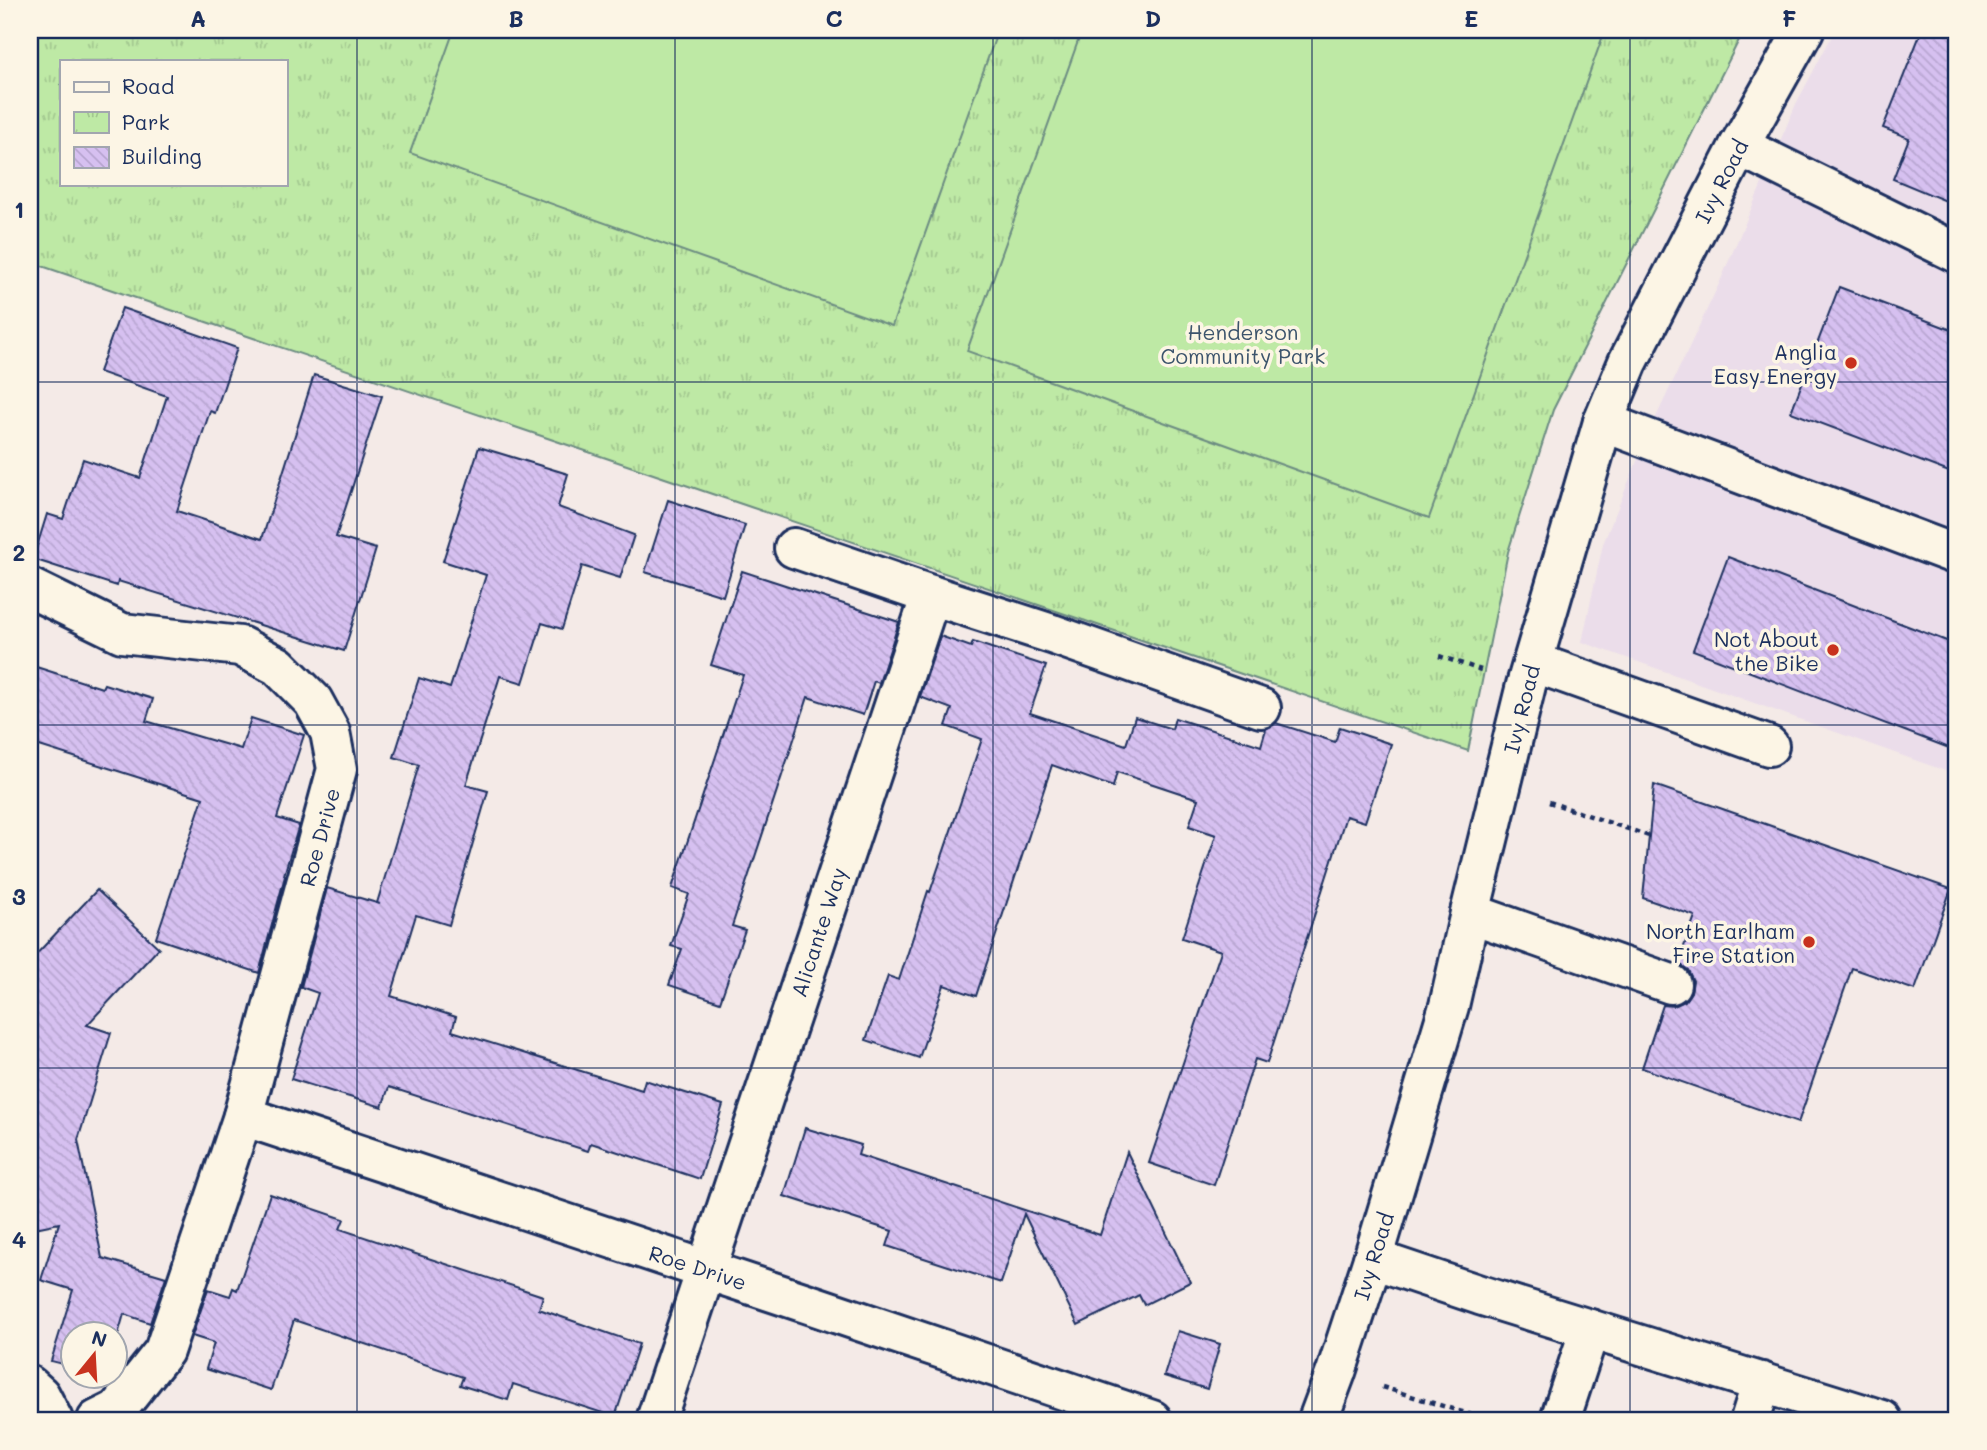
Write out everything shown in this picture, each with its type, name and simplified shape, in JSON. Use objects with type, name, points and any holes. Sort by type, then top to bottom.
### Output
[{"type":"street","name":"Ivy Road","points":[[1318,1420],[1373,1259],[1449,1006],[1533,662],[1603,422],[1628,362],[1740,146],[1804,30]]},
{"type":"street","points":[[1740,146],[1957,253]]},
{"type":"street","points":[[1603,422],[1957,555]]},
{"type":"street","points":[[794,548],[1052,634],[1261,708]]},
{"type":"street","name":"Roe Drive","points":[[30,588],[122,634],[240,646],[278,666],[313,701],[330,732],[337,769],[243,1116],[164,1351],[117,1410],[97,1420]]},
{"type":"street","name":"Alicante Way","points":[[656,1420],[930,595]]},
{"type":"street","points":[[1533,662],[1769,746]]},
{"type":"street","points":[[1470,914],[1671,984]]},
{"type":"street","name":"Roe Drive","points":[[243,1116],[1152,1420]]},
{"type":"street","points":[[1373,1259],[1874,1419]]},
{"type":"street","points":[[1560,1420],[1590,1328]]},
{"type":"street","points":[[1750,1420],[1762,1382]]},
{"type":"street","points":[[30,1386],[40,1395],[53,1420]]},
{"type":"path","points":[[1502,786],[1649,836]]},
{"type":"path","points":[[1336,1372],[1488,1420]]},
{"type":"shaded area","points":[[1835,30],[1957,30],[1957,775],[1582,642],[1603,544],[1649,432],[1719,284],[1796,104]]},
{"type":"green space","name":"Henderson Community Park","points":[[30,30],[1744,30],[1553,410],[1508,552],[1468,751],[30,262],[30,208],[34,193],[30,191]]},
{"type":"green space","points":[[454,30],[998,30],[892,326],[410,153]]},
{"type":"green space","points":[[1082,30],[1605,30],[1429,518],[967,351]]},
{"type":"building","points":[[1922,30],[1957,30],[1957,173],[1946,201],[1893,179],[1909,138],[1883,128]]},
{"type":"building","points":[[1839,287],[1957,332],[1957,475],[1791,412]]},
{"type":"building","points":[[122,308],[237,348],[215,413],[210,411],[177,511],[262,539],[314,375],[382,396],[336,537],[376,549],[344,651],[118,581],[117,586],[33,559],[47,514],[63,519],[83,459],[140,478],[167,396],[99,372]]},
{"type":"building","points":[[479,447],[568,474],[558,507],[634,535],[620,578],[582,566],[562,629],[542,623],[523,683],[500,676],[466,785],[488,791],[449,925],[416,915],[391,996],[456,1017],[452,1031],[642,1090],[645,1080],[723,1105],[700,1179],[591,1143],[588,1151],[389,1087],[382,1107],[291,1079],[318,993],[301,987],[327,888],[380,904],[377,903],[419,765],[394,757],[419,678],[450,688],[486,575],[443,561]]},
{"type":"building","points":[[668,500],[745,525],[723,596],[645,572]]},
{"type":"building","points":[[1728,557],[1957,645],[1957,751],[1693,650]]},
{"type":"building","points":[[742,571],[899,622],[879,683],[874,681],[863,715],[808,697],[732,926],[745,930],[720,1002],[669,985],[682,949],[671,946],[689,894],[672,888],[743,675],[711,665]]},
{"type":"building","points":[[940,636],[971,647],[973,642],[1046,666],[1030,713],[1126,745],[1135,717],[1172,729],[1175,718],[1261,746],[1266,729],[1276,723],[1335,742],[1340,727],[1391,744],[1365,822],[1346,816],[1267,1063],[1255,1059],[1214,1185],[1149,1163],[1221,951],[1182,938],[1216,835],[1189,826],[1198,799],[1117,772],[1113,787],[1052,765],[976,996],[944,985],[919,1058],[866,1040],[888,976],[899,980],[982,739],[946,726],[952,709],[920,697]]},
{"type":"building","points":[[30,665],[102,688],[104,684],[153,699],[146,721],[241,749],[251,718],[304,735],[277,818],[299,825],[259,973],[156,938],[203,798],[30,743]]},
{"type":"building","name":"North Earlham Fire Station","points":[[1654,785],[1951,889],[1915,990],[1852,968],[1798,1123],[1642,1068],[1663,1005],[1674,1006],[1685,1001],[1691,992],[1693,981],[1688,970],[1678,963],[1695,916],[1643,898]]},
{"type":"building","points":[[97,890],[159,948],[87,1025],[111,1033],[78,1140],[102,1258],[166,1277],[150,1323],[124,1314],[122,1320],[64,1320],[73,1290],[41,1280],[59,1223],[30,1229],[30,961]]},
{"type":"building","points":[[805,1128],[861,1145],[858,1155],[1100,1235],[1127,1152],[1190,1282],[1144,1305],[1139,1295],[1078,1325],[1024,1214],[1001,1283],[887,1246],[892,1231],[784,1196]]},
{"type":"building","points":[[270,1194],[344,1219],[340,1229],[543,1296],[539,1309],[639,1344],[615,1417],[513,1384],[508,1400],[460,1385],[463,1377],[294,1320],[271,1390],[206,1369],[214,1343],[192,1336],[208,1289],[230,1296],[233,1288],[237,1290]]},
{"type":"building","points":[[1178,1331],[1220,1344],[1207,1389],[1164,1376]]},
{"type":"building","points":[[60,1332],[60,1363],[51,1361]]},
{"type":"place","name":"Anglia Easy Energy","points":[[1851,363]]},
{"type":"place","name":"Not About the Bike","points":[[1833,650]]},
{"type":"place","name":"North Earlham Fire Station","points":[[1809,942]]}]
